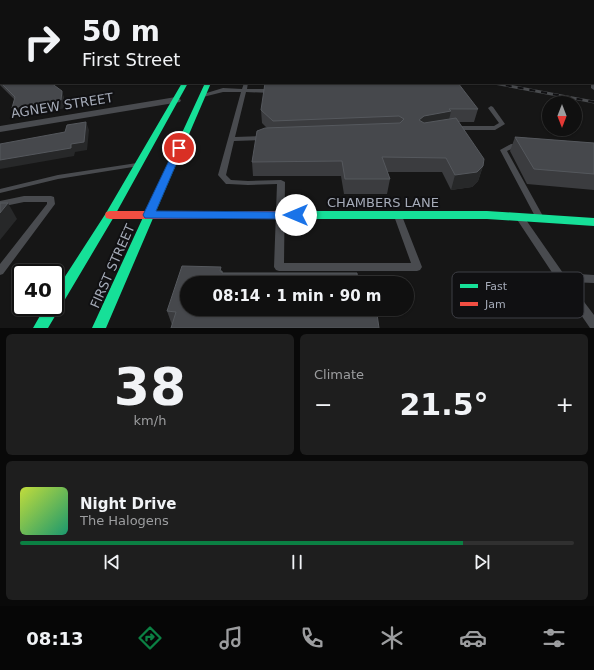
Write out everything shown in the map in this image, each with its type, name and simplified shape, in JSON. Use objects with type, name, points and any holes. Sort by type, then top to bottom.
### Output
[{"type":"main road","points":[[138,165],[184,84]]},
{"type":"main road","name":"FIRST STREET","points":[[99,328],[208,84]]},
{"type":"main road","points":[[176,100],[203,95]]},
{"type":"main road","name":"FIRST STREET","points":[[64,289],[110,215],[138,165]]},
{"type":"main road","name":"CHAMBERS LANE","points":[[110,215],[487,215],[594,222]]},
{"type":"main road","points":[[40,328],[47,316]]},
{"type":"street","name":"AGNEW STREET","points":[[0,129],[176,100]]},
{"type":"lane","points":[[246,84],[222,175],[229,182],[281,182],[279,267],[417,267],[398,215]]},
{"type":"lane","points":[[203,95],[223,90],[281,91]]},
{"type":"lane","points":[[447,128],[495,128],[502,124],[491,108]]},
{"type":"lane","points":[[231,139],[275,137]]},
{"type":"lane","points":[[530,146],[511,146],[503,150],[506,159],[540,218]]},
{"type":"lane","points":[[0,191],[77,173],[138,165]]},
{"type":"lane","points":[[0,204],[24,199],[51,199],[51,204],[0,271]]},
{"type":"lane","points":[[520,217],[557,272]]},
{"type":"lane","points":[[584,278],[594,279]]},
{"type":"lane","points":[[584,310],[594,324]]},
{"type":"building","points":[[2,84],[52,84],[62,91],[61,100],[12,108],[15,97]]},
{"type":"building","points":[[265,84],[459,84],[478,109],[449,109],[451,111],[424,116],[419,120],[424,123],[456,118],[484,159],[483,166],[477,172],[455,175],[446,158],[382,157],[390,179],[345,179],[342,161],[252,162],[257,131],[265,128],[400,123],[404,119],[399,116],[273,121],[261,110]]},
{"type":"building","points":[[86,122],[84,142],[71,144],[71,148],[0,160],[0,144],[65,132],[67,125]]},
{"type":"building","points":[[515,137],[594,143],[594,174],[534,169]]},
{"type":"building","points":[[0,203],[8,203],[0,213]]},
{"type":"building","points":[[182,266],[221,267],[220,271],[222,271],[222,273],[357,273],[357,276],[180,276],[180,316],[377,316],[379,328],[171,328],[176,312],[167,311]]},
{"type":"railway","points":[[499,84],[594,102]]},
{"type":"traffic: fast","points":[[64,289],[110,215],[184,84]]},
{"type":"traffic: fast","points":[[99,328],[208,84]]},
{"type":"traffic: fast","points":[[298,215],[487,215],[594,222]]},
{"type":"traffic: fast","points":[[40,328],[47,316]]},
{"type":"traffic: jam","points":[[110,215],[298,215]]},
{"type":"route","points":[[179,148],[149,215],[296,215]]}]
